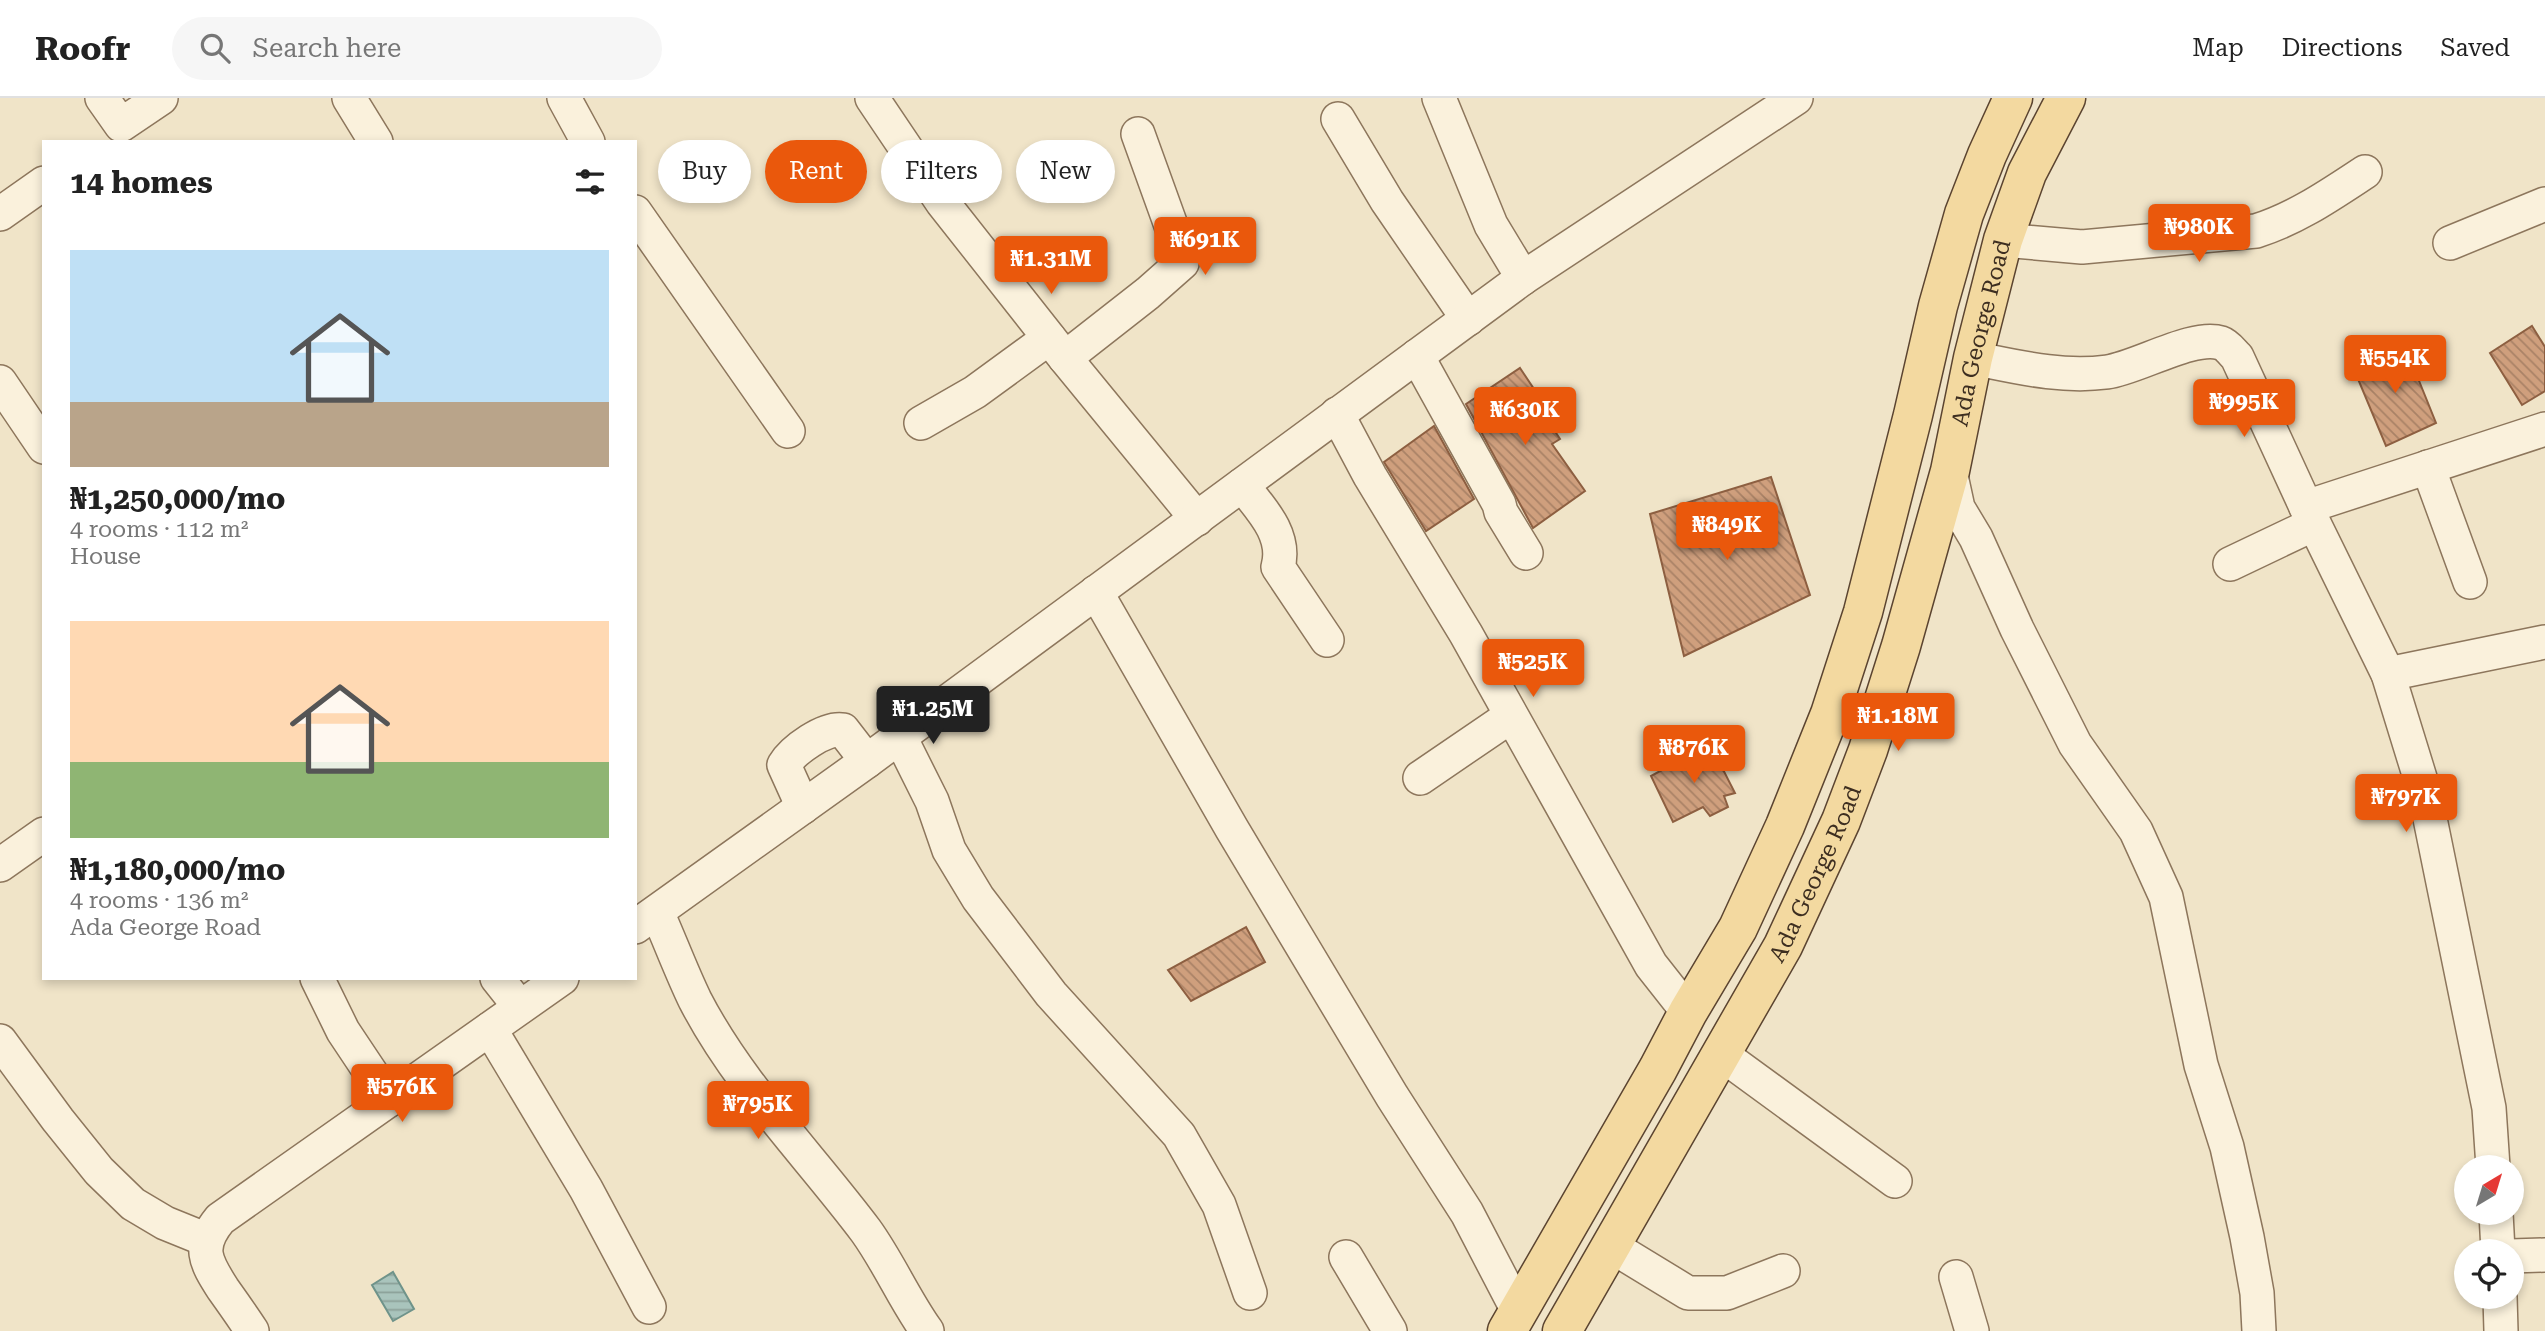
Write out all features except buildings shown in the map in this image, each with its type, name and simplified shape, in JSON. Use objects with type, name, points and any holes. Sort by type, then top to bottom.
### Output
[{"type":"main road","name":"Ada George Road","points":[[1513,1321],[1738,928],[1785,826],[1830,714],[1863,612],[1938,306],[1964,214],[2013,98]]},
{"type":"main road","name":"Ada George Road","points":[[1562,1331],[1783,946],[1841,821],[1868,750],[1950,471],[1973,358],[2003,240],[2027,173],[2066,98]]},
{"type":"street","points":[[102,98],[117,136],[161,98]]},
{"type":"street","points":[[349,98],[375,140]]},
{"type":"street","points":[[564,98],[587,140]]},
{"type":"street","points":[[1439,98],[1491,225],[1523,278]]},
{"type":"street","points":[[911,1326],[892,1271],[866,1232],[786,1132],[729,1054],[646,919],[900,737],[1523,278],[1796,98]]},
{"type":"street","points":[[883,102],[942,201],[1196,519]]},
{"type":"street","points":[[1338,119],[1387,201],[1468,319]]},
{"type":"street","points":[[920,423],[1057,348],[1148,293],[1182,262],[1138,134]]},
{"type":"street","points":[[2003,240],[2082,247],[2256,231],[2283,223],[2365,172]]},
{"type":"street","points":[[0,214],[42,184]]},
{"type":"street","points":[[2450,243],[2545,204]]},
{"type":"street","points":[[637,215],[788,431]]},
{"type":"street","points":[[1973,358],[2044,373],[2079,374],[2110,372],[2189,345],[2213,342],[2224,343],[2237,357],[2388,674],[2425,794],[2489,1108],[2492,1155]]},
{"type":"street","points":[[1416,356],[1526,552]]},
{"type":"street","points":[[0,382],[42,443]]},
{"type":"street","points":[[1336,414],[1370,476],[1466,634],[1651,965],[1688,1012]]},
{"type":"street","points":[[2230,564],[2310,515],[2428,467],[2545,429]]},
{"type":"street","points":[[2428,467],[2470,582]]},
{"type":"street","points":[[1950,471],[1958,508],[1976,538],[2017,629],[2075,744],[2136,831],[2166,897],[2201,1065],[2227,1147],[2248,1237],[2257,1293],[2259,1331]]},
{"type":"street","points":[[1242,485],[1270,520],[1282,553],[1278,567],[1327,640]]},
{"type":"street","points":[[1096,592],[1232,829],[1392,1096],[1467,1213],[1513,1321]]},
{"type":"street","points":[[2388,674],[2545,642]]},
{"type":"street","points":[[1420,778],[1511,716]]},
{"type":"street","points":[[803,807],[785,765],[791,754],[833,728],[843,730],[867,761]]},
{"type":"street","points":[[900,737],[932,801],[949,850],[978,898],[1051,994],[1179,1135],[1219,1205],[1250,1293]]},
{"type":"street","points":[[0,865],[42,835]]},
{"type":"street","points":[[318,980],[343,1031],[389,1100]]},
{"type":"street","points":[[499,980],[520,1007]]},
{"type":"street","points":[[252,1331],[209,1268],[205,1252],[207,1240],[220,1219],[559,980]]},
{"type":"street","points":[[490,1028],[586,1189],[649,1307]]},
{"type":"street","points":[[0,1041],[99,1171],[133,1203],[165,1223],[207,1240]]},
{"type":"street","points":[[1721,1055],[1895,1181]]},
{"type":"street","points":[[1611,1247],[1688,1293],[1727,1293],[1783,1272]]},
{"type":"street","points":[[2524,1256],[2545,1255]]},
{"type":"street","points":[[1346,1257],[1390,1331]]},
{"type":"street","points":[[1956,1277],[1972,1331]]},
{"type":"street","points":[[2500,1309],[2501,1331]]},
{"type":"water","points":[[393,1272],[414,1309],[393,1321],[372,1285]]}]
